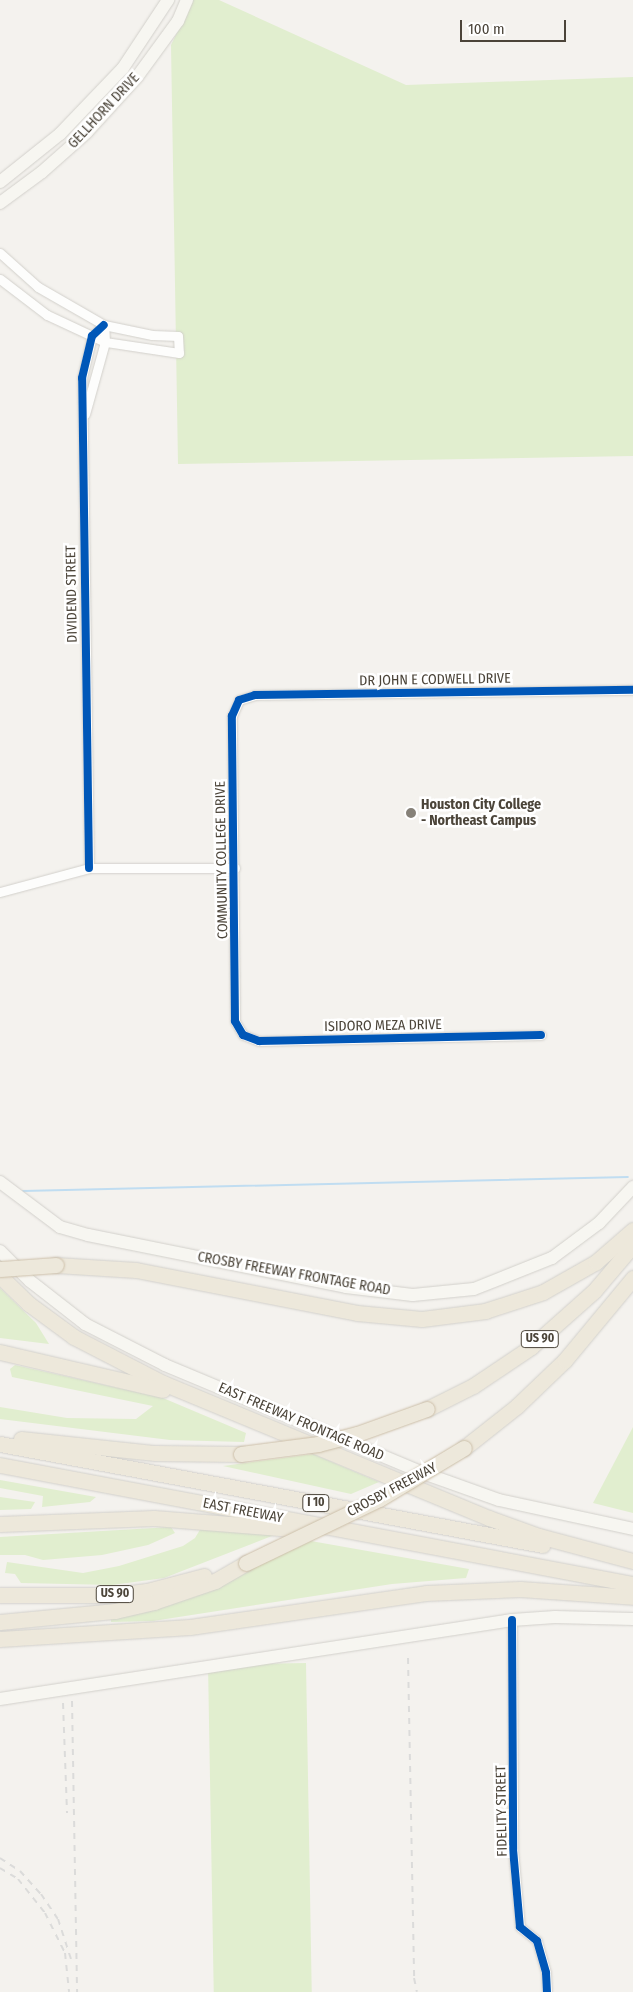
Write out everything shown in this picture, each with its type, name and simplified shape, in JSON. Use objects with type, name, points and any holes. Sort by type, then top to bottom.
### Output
[{"type":"highway","points":[[0,1269],[56,1265],[136,1270],[357,1313],[422,1319],[485,1311],[543,1292],[596,1262],[633,1230]]},
{"type":"highway","name":"US 90","points":[[0,1437],[155,1453],[241,1454],[326,1442],[427,1409],[473,1386],[531,1347],[594,1291],[633,1245]]},
{"type":"highway","points":[[0,1276],[29,1304],[74,1337],[208,1403],[506,1524],[633,1562]]},
{"type":"highway","name":"CROSBY FREEWAY","points":[[7,1596],[114,1594],[147,1591],[214,1578],[379,1499],[464,1448],[517,1406],[565,1360],[633,1278]]},
{"type":"highway","points":[[0,1352],[208,1403]]},
{"type":"highway","name":"EAST FREEWAY","points":[[0,1444],[633,1562]]},
{"type":"highway","name":"EAST FREEWAY","points":[[0,1465],[633,1584]]},
{"type":"highway","points":[[0,1524],[188,1519],[389,1538]]},
{"type":"highway","points":[[0,1622],[115,1611],[154,1602],[214,1578]]},
{"type":"highway","points":[[0,1639],[190,1627],[380,1598],[446,1592],[520,1589],[633,1597]]},
{"type":"main road","name":"GELLHORN DRIVE","points":[[0,182],[60,134],[123,68],[168,0]]},
{"type":"main road","name":"GELLHORN DRIVE","points":[[0,203],[74,145],[137,77],[178,21],[187,0]]},
{"type":"main road","points":[[60,134],[74,145]]},
{"type":"main road","name":"CROSBY FREEWAY FRONTAGE ROAD","points":[[0,1182],[60,1227],[88,1235],[346,1287],[413,1295],[474,1289],[552,1258],[593,1228],[633,1187]]},
{"type":"main road","name":"EAST FREEWAY FRONTAGE ROAD","points":[[0,1251],[30,1281],[85,1324],[165,1365],[454,1484],[525,1506],[633,1529]]},
{"type":"main road","points":[[0,1700],[512,1620],[555,1617],[633,1619]]},
{"type":"street","points":[[0,253],[38,287],[104,325],[152,335],[178,336],[179,353],[105,342],[47,315],[0,279]]},
{"type":"street","points":[[92,336],[104,325]]},
{"type":"street","name":"DIVIDEND STREET","points":[[81,429],[105,342],[104,325]]},
{"type":"street","name":"DIVIDEND STREET","points":[[89,868],[81,429],[82,378],[92,336]]},
{"type":"street","name":"DR JOHN E CODWELL DRIVE","points":[[239,700],[255,695],[633,690]]},
{"type":"street","name":"COMMUNITY COLLEGE DRIVE","points":[[235,1021],[235,868],[232,716],[239,700]]},
{"type":"street","points":[[0,892],[89,868],[235,868]]},
{"type":"street","name":"ISIDORO MEZA DRIVE","points":[[235,1021],[243,1035],[259,1040],[541,1035]]},
{"type":"street","name":"FIDELITY STREET","points":[[512,1620],[514,1849],[520,1927],[536,1941],[546,1973],[546,1992]]},
{"type":"green space","points":[[193,0],[219,0],[406,85],[633,77],[633,456],[178,464],[171,45]]},
{"type":"green space","points":[[0,1288],[36,1323],[49,1344],[0,1338]]},
{"type":"green space","points":[[15,1365],[163,1398],[246,1433],[244,1442],[170,1440],[0,1419],[0,1407],[67,1418],[136,1419],[153,1406],[12,1377],[10,1369]]},
{"type":"green space","points":[[633,1427],[633,1513],[593,1503]]},
{"type":"green space","points":[[313,1454],[379,1482],[351,1494],[223,1466]]},
{"type":"green space","points":[[0,1480],[96,1497],[90,1502],[42,1507],[43,1496],[0,1488]]},
{"type":"green space","points":[[0,1497],[35,1502],[31,1509],[0,1510]]},
{"type":"green space","points":[[171,1527],[175,1533],[148,1545],[102,1555],[43,1560],[25,1555],[0,1555],[0,1537]]},
{"type":"green space","points":[[201,1528],[277,1534],[164,1578],[112,1585],[21,1583],[15,1574],[5,1573],[7,1562],[83,1573],[119,1566],[183,1546],[195,1538]]},
{"type":"green space","points":[[311,1541],[469,1569],[466,1578],[392,1584],[153,1621],[111,1622],[111,1617],[198,1594]]},
{"type":"green space","points":[[306,1663],[312,1992],[214,1992],[208,1665]]},
{"type":"waterway","points":[[23,1191],[628,1177]]},
{"type":"railway","points":[[408,1658],[414,1978],[417,1992]]},
{"type":"railway","points":[[72,1701],[77,1992]]},
{"type":"railway","points":[[63,1703],[67,1813]]},
{"type":"railway","points":[[0,1858],[20,1871],[41,1894],[58,1919],[71,1959]]},
{"type":"railway","points":[[0,1868],[18,1879],[45,1913],[65,1953],[69,1992]]},
{"type":"cycle path","points":[[89,868],[82,378],[92,336],[104,325]]},
{"type":"cycle path","points":[[541,1035],[259,1041],[243,1035],[235,1021],[232,716],[239,700],[255,695],[633,690]]},
{"type":"cycle path","points":[[512,1620],[513,1849],[520,1927],[537,1941],[546,1973],[547,1992]]},
{"type":"place","name":"Houston City College - Northeast Campus","points":[[411,813]]}]
